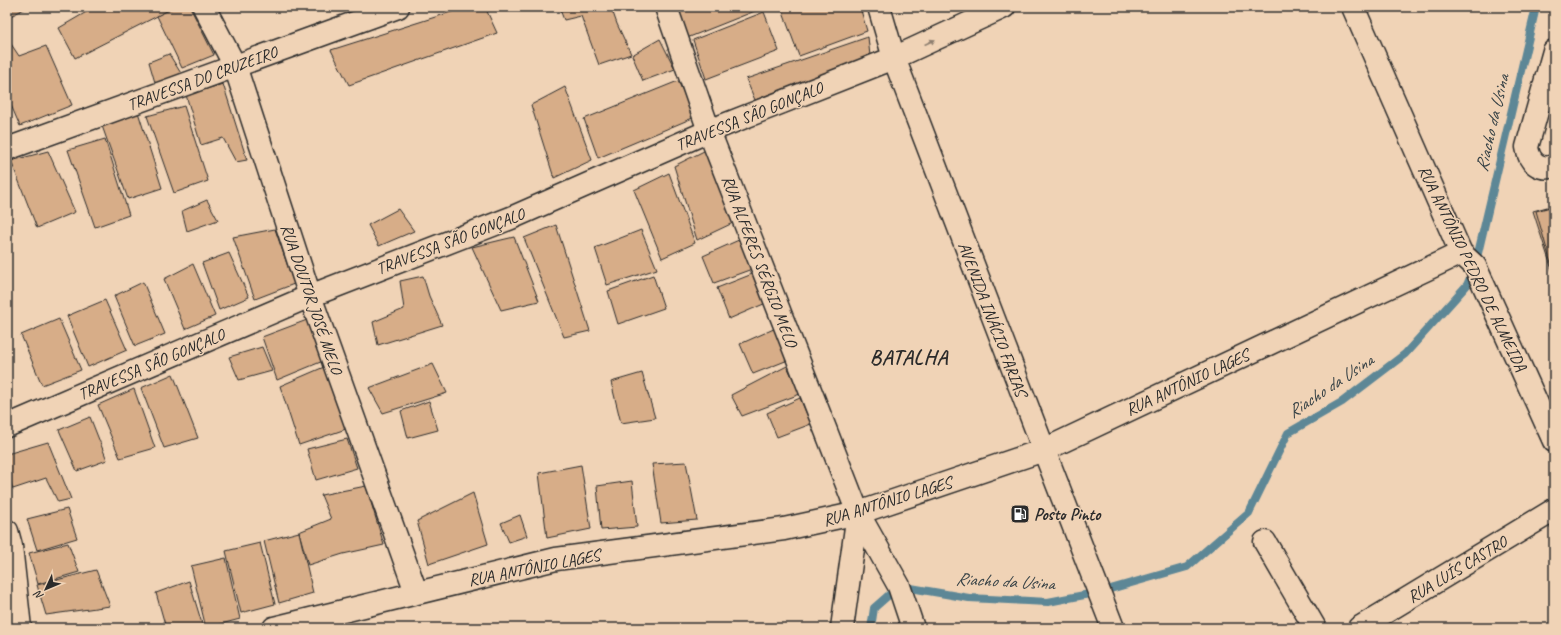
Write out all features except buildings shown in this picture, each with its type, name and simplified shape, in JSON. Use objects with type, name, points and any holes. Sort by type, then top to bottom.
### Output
[{"type":"street","name":"RUA DOUTOR JOSÉ MELO","points":[[204,7],[235,66],[310,296],[416,592]]},
{"type":"street","name":"TRAVESSA DO CRUZEIRO","points":[[7,149],[235,66],[374,11],[398,7]]},
{"type":"street","name":"RUA ALFERES SÉRGIO MELO","points":[[666,7],[709,131],[858,513],[899,586],[913,628]]},
{"type":"street","name":"AVENIDA INÁCIO FARIAS","points":[[879,7],[894,58],[1113,628]]},
{"type":"street","name":"TRAVESSA SÃO GONÇALO","points":[[7,426],[310,296],[511,218],[709,131],[894,58],[1004,7]]},
{"type":"street","name":"RUA ANTÔNIO PEDRO DE ALMEIDA","points":[[1353,7],[1461,253],[1475,266],[1554,441]]},
{"type":"street","points":[[1554,51],[1527,147],[1528,155],[1533,162],[1541,168],[1554,166]]},
{"type":"street","name":"RUA ANTÔNIO LAGES","points":[[274,628],[416,592],[556,559],[784,529],[858,513],[1044,450],[1461,253]]},
{"type":"street","name":"RUA LUÍS CASTRO","points":[[1359,628],[1554,510]]},
{"type":"street","name":"RUA ALFERES SÉRGIO MELO","points":[[842,628],[858,513]]},
{"type":"street","points":[[7,531],[11,546],[20,628]]},
{"type":"street","points":[[1265,542],[1316,628]]},
{"type":"waterway","name":"Riacho da Usina","points":[[871,628],[874,608],[899,586],[969,598],[1048,602],[1100,592],[1187,567],[1249,513],[1288,433],[1342,402],[1405,354],[1467,285],[1475,266],[1536,7]]},
{"type":"place","name":"Posto Pinto","points":[[1020,514]]},
{"type":"district","name":"BATALHA","points":[[909,357]]}]
